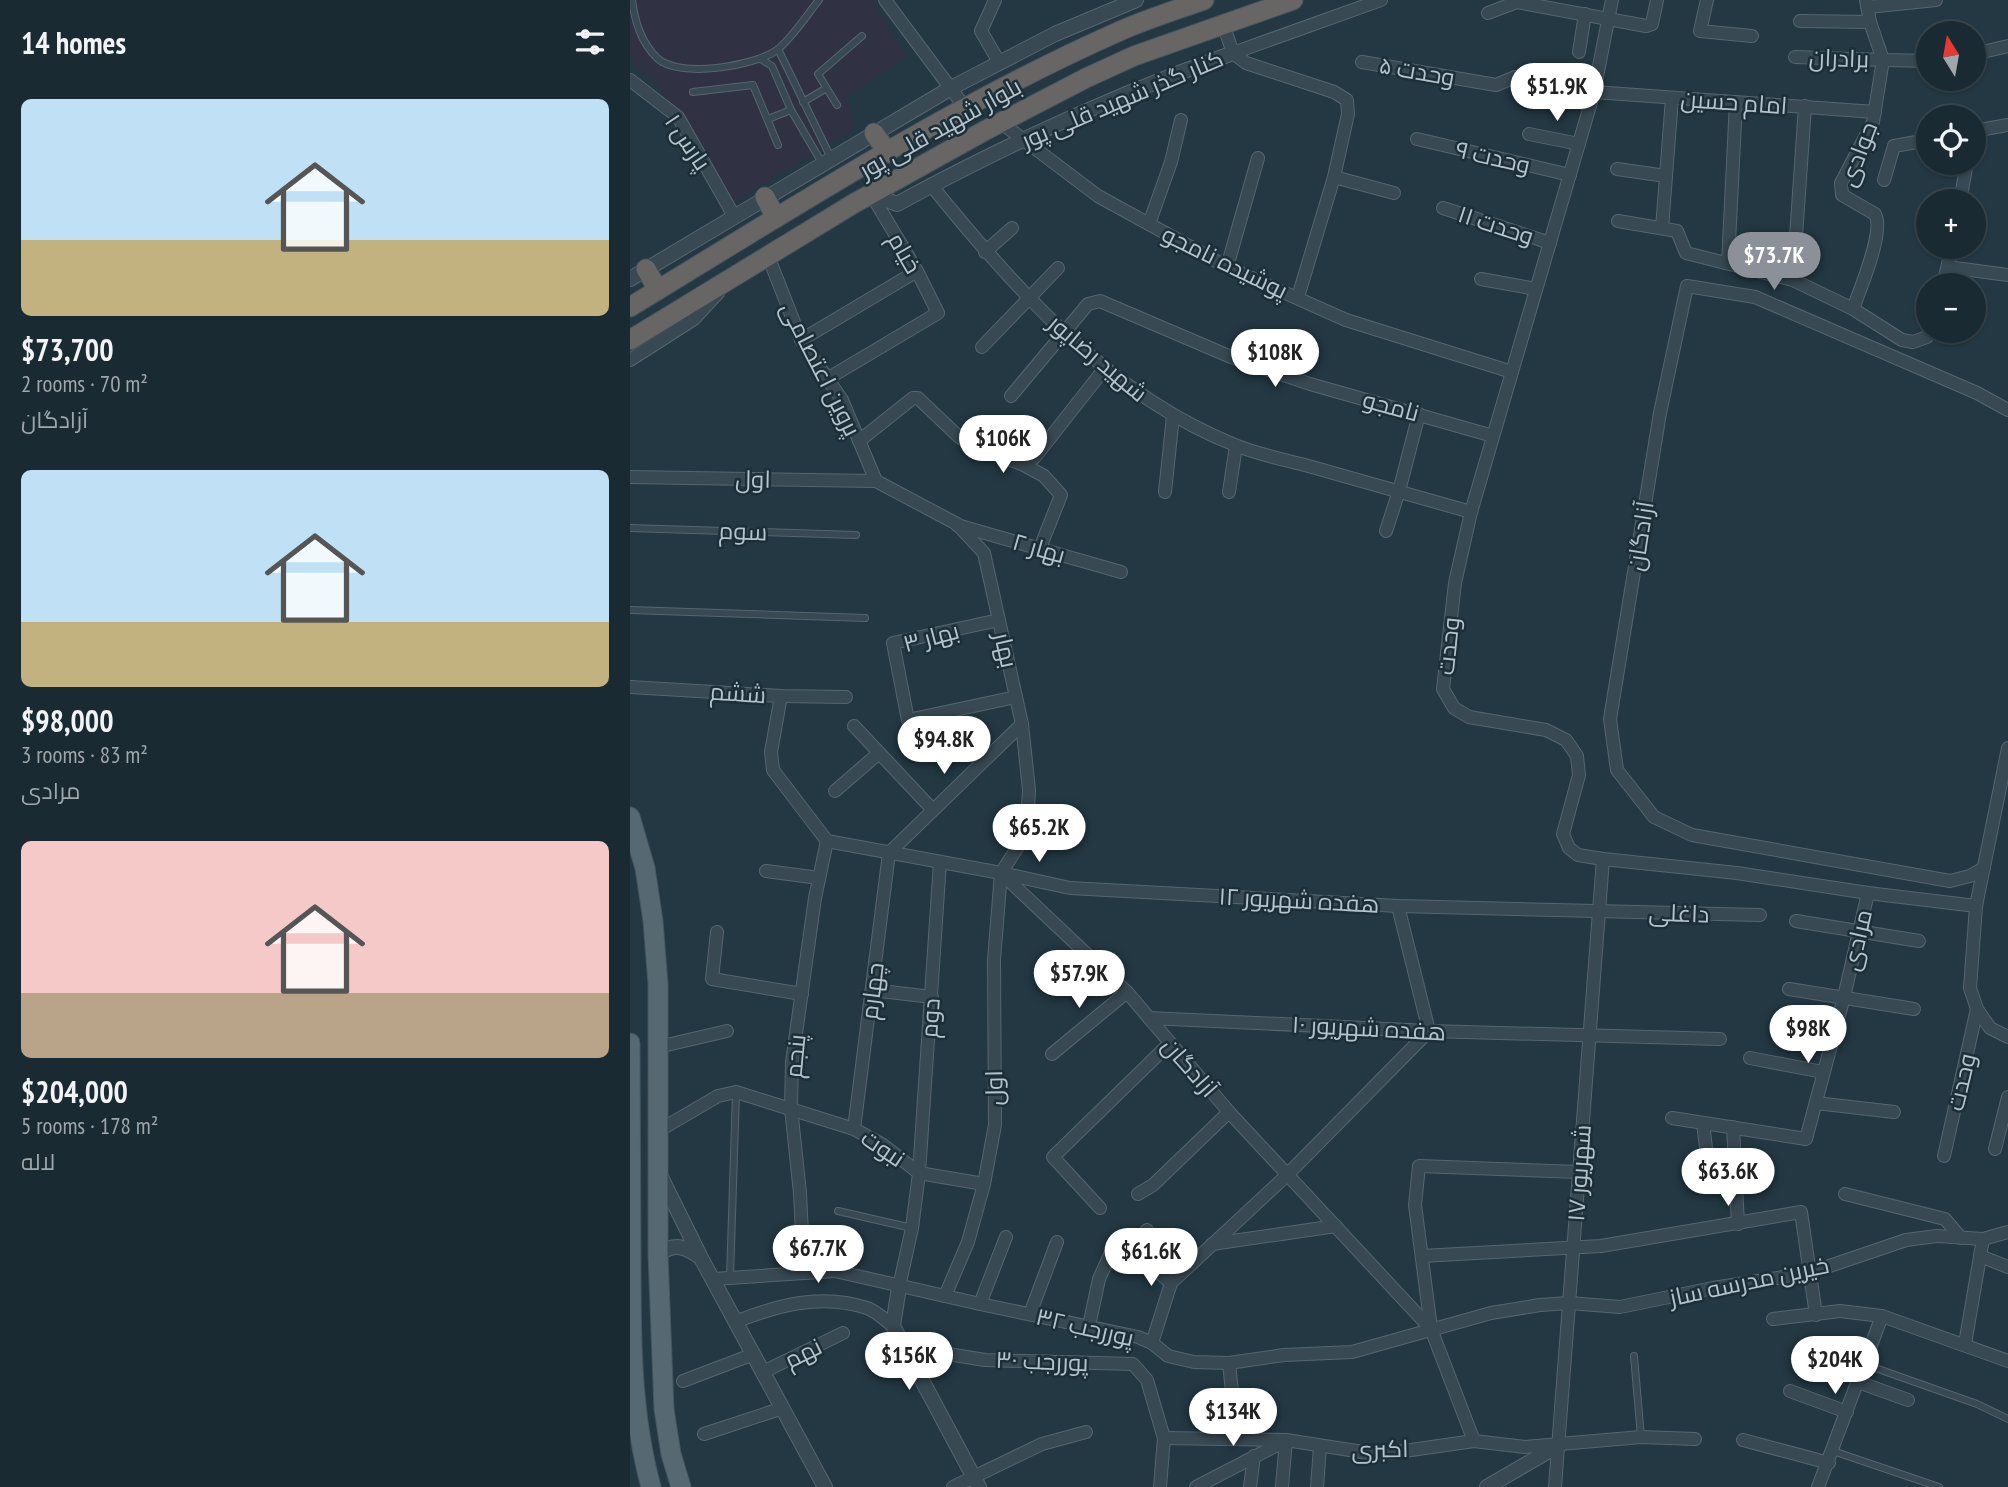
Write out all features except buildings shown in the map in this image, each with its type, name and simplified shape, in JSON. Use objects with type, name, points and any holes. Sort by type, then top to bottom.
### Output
[{"type":"highway","name":"بلوار شهید قلی پور","points":[[630,307],[776,218],[966,109],[1076,51],[1122,30],[1204,0]]},
{"type":"highway","name":"بلوار شهید قلی پور","points":[[630,340],[871,194],[1000,122],[1134,56],[1293,0]]},
{"type":"highway","points":[[1122,30],[1134,56]]},
{"type":"highway","points":[[874,133],[888,153]]},
{"type":"highway","points":[[765,197],[776,218]]},
{"type":"highway","points":[[638,274],[659,290]]},
{"type":"main road","points":[[630,817],[645,868],[653,921],[658,1046],[658,1254],[664,1409],[671,1454],[681,1487]]},
{"type":"main road","points":[[630,1043],[632,1395],[651,1487]]},
{"type":"street","points":[[885,0],[966,109]]},
{"type":"street","points":[[995,0],[981,31],[999,62]]},
{"type":"street","points":[[638,274],[951,88],[1055,34],[1136,0]]},
{"type":"street","name":"کنار گذر شهید قلی پور","points":[[871,194],[897,204],[1022,140],[1153,81],[1381,0]]},
{"type":"street","name":"وحدت","points":[[1612,0],[1594,92],[1471,512],[1455,583],[1443,690],[1454,708],[1469,717],[1546,730],[1566,740],[1577,756],[1579,775],[1563,834],[1569,848],[1578,855],[1737,873],[1976,906]]},
{"type":"street","points":[[1488,13],[1517,2],[1646,26],[1652,24],[1657,0]]},
{"type":"street","points":[[1707,0],[1700,31],[1752,36]]},
{"type":"street","points":[[1867,4],[1936,0]]},
{"type":"street","name":"جوادی","points":[[1853,309],[1879,223],[1875,214],[1842,195],[1840,189],[1873,121],[1883,60],[1867,4]]},
{"type":"street","points":[[1579,52],[1585,14]]},
{"type":"street","points":[[1800,21],[1870,22]]},
{"type":"street","points":[[1223,24],[1233,53],[1245,63],[1334,92],[1346,100],[1348,114],[1334,177],[1298,297]]},
{"type":"street","points":[[1986,51],[2008,46]]},
{"type":"street","name":"برادران","points":[[1795,57],[1883,60]]},
{"type":"street","points":[[1883,60],[1916,61]]},
{"type":"street","name":"وحدت ۵","points":[[1362,62],[1496,85],[1515,77],[1594,92]]},
{"type":"street","name":"پارس ۱","points":[[630,80],[678,117],[734,216]]},
{"type":"street","name":"امام حسین","points":[[1594,92],[1875,111]]},
{"type":"street","points":[[1662,228],[1672,97]]},
{"type":"street","points":[[1728,262],[1736,102]]},
{"type":"street","points":[[1793,280],[1805,106]]},
{"type":"street","points":[[1149,224],[1171,162],[1181,120]]},
{"type":"street","name":"پوشیده نامجو","points":[[1000,122],[1098,196],[1227,267],[1346,320],[1512,372]]},
{"type":"street","points":[[1986,129],[2008,125]]},
{"type":"street","points":[[1529,134],[1579,144]]},
{"type":"street","name":"وحدت ۹","points":[[1417,139],[1570,175]]},
{"type":"street","points":[[1884,180],[1894,146],[1916,142]]},
{"type":"street","points":[[1227,267],[1258,158]]},
{"type":"street","points":[[1617,169],[1666,176]]},
{"type":"street","points":[[1334,177],[1394,193]]},
{"type":"street","name":"شهید رضاپور","points":[[931,185],[985,252],[1030,299],[1131,390],[1173,416],[1236,446],[1471,512]]},
{"type":"street","name":"خیام","points":[[827,379],[938,313],[871,194]]},
{"type":"street","name":"وحدت ۱۱","points":[[1443,208],[1550,243]]},
{"type":"street","points":[[1618,221],[1677,231],[1686,253],[1793,280],[1853,309],[1902,340],[1916,340]]},
{"type":"street","points":[[985,252],[1012,229]]},
{"type":"street","name":"پروین اعتصامی","points":[[768,256],[801,340],[842,400],[876,481]]},
{"type":"street","points":[[1946,273],[1950,259]]},
{"type":"street","points":[[1948,267],[2008,275]]},
{"type":"street","points":[[982,347],[1058,268]]},
{"type":"street","points":[[801,340],[916,271]]},
{"type":"street","points":[[630,360],[694,319],[731,278]]},
{"type":"street","points":[[1481,279],[1536,289]]},
{"type":"street","name":"آزادگان","points":[[1984,868],[1970,876],[1950,881],[1692,835],[1654,817],[1617,770],[1610,719],[1660,413],[1687,286],[1755,298],[1977,393],[2008,410]]},
{"type":"street","name":"نامجو","points":[[1065,331],[1088,304],[1100,300],[1231,357],[1310,384],[1493,436]]},
{"type":"street","points":[[1011,396],[1065,331]]},
{"type":"street","points":[[1024,465],[1035,457],[1105,368]]},
{"type":"street","points":[[859,442],[913,398],[918,398],[959,437],[1044,476],[1061,495],[1041,548]]},
{"type":"street","points":[[1386,531],[1419,414]]},
{"type":"street","points":[[1165,492],[1173,416]]},
{"type":"street","points":[[1229,492],[1236,446]]},
{"type":"street","name":"اول","points":[[630,477],[876,481]]},
{"type":"street","name":"بهار","points":[[876,481],[957,524],[984,553],[1022,724],[1029,790],[1027,825],[1019,845],[1001,873]]},
{"type":"street","name":"بهار ۲","points":[[957,524],[1121,572]]},
{"type":"street","name":"بهار ۳","points":[[999,620],[893,643],[908,720],[1016,696]]},
{"type":"street","name":"ششم","points":[[630,687],[846,697]]},
{"type":"street","points":[[781,696],[771,752],[773,770],[827,841]]},
{"type":"street","points":[[889,853],[1022,724]]},
{"type":"street","points":[[854,726],[933,810]]},
{"type":"street","points":[[2008,748],[1976,906],[1970,988],[1977,1009],[1990,1028],[2008,1037]]},
{"type":"street","points":[[835,791],[879,752]]},
{"type":"street","name":"هفده شهریور ۱۲","points":[[827,841],[1070,888],[1398,906],[1599,911]]},
{"type":"street","name":"پنجم","points":[[804,1273],[800,1193],[791,1108],[792,1062],[819,878],[827,841]]},
{"type":"street","name":"چهارم","points":[[854,1129],[889,853]]},
{"type":"street","name":"۱۷ شهریور","points":[[1555,1487],[1603,859]]},
{"type":"street","name":"دوم","points":[[919,1173],[940,862]]},
{"type":"street","points":[[766,871],[819,878]]},
{"type":"street","name":"آزادگان","points":[[1001,873],[1127,992],[1229,1112],[1431,1329]]},
{"type":"street","name":"اول","points":[[944,1296],[968,1242],[984,1184],[995,1125],[994,973],[1001,873]]},
{"type":"street","name":"مرادی","points":[[1672,1118],[1802,1140],[1808,1136],[1868,893]]},
{"type":"street","points":[[1152,1343],[1171,1283],[1287,1175],[1429,1031],[1398,906]]},
{"type":"street","name":"داغلی","points":[[1599,911],[1760,915]]},
{"type":"street","points":[[1796,922],[1919,941]]},
{"type":"street","points":[[717,932],[712,979],[802,994]]},
{"type":"street","points":[[1789,989],[1914,1009]]},
{"type":"street","points":[[872,990],[932,998]]},
{"type":"street","points":[[1052,1054],[1127,992]]},
{"type":"street","name":"وحدت","points":[[1944,1156],[1977,1009]]},
{"type":"street","name":"هفده شهریور ۱۰","points":[[1149,1018],[1429,1031],[1720,1039]]},
{"type":"street","points":[[658,1046],[727,1031]]},
{"type":"street","points":[[1101,1208],[1053,1157],[1169,1044]]},
{"type":"street","points":[[1750,1058],[1824,1072]]},
{"type":"street","points":[[658,1131],[718,1096],[736,1092]]},
{"type":"street","name":"نبوت","points":[[736,1092],[854,1129],[883,1145],[919,1173],[912,1228],[899,1287]]},
{"type":"street","points":[[1995,1149],[2008,1097]]},
{"type":"street","points":[[1816,1103],[1894,1112]]},
{"type":"street","points":[[1138,1194],[1153,1185],[1229,1112]]},
{"type":"street","points":[[1703,1123],[1709,1173]]},
{"type":"street","points":[[1733,1127],[1738,1224]]},
{"type":"street","points":[[1474,1441],[1431,1329],[1415,1205],[1419,1166],[1579,1172]]},
{"type":"street","points":[[657,1169],[701,1258],[825,1487]]},
{"type":"street","points":[[919,1173],[984,1184]]},
{"type":"street","points":[[1845,1194],[1945,1219],[1961,1238]]},
{"type":"street","points":[[1422,1256],[1573,1248],[1801,1212],[1816,1315]]},
{"type":"street","points":[[1212,1245],[1336,1226]]},
{"type":"street","points":[[1126,1255],[1147,1230]]},
{"type":"street","name":"خیرین مدرسه ساز","points":[[1431,1329],[1491,1313],[1540,1304],[1620,1307],[1713,1288],[1809,1273],[1906,1240],[1937,1236],[1983,1239],[2008,1232]]},
{"type":"street","points":[[980,1304],[1006,1237]]},
{"type":"street","points":[[1965,1344],[1983,1239]]},
{"type":"street","points":[[1030,1314],[1057,1242]]},
{"type":"street","points":[[658,1254],[678,1245],[689,1248],[701,1258]]},
{"type":"street","points":[[1089,1326],[1099,1279],[1113,1248],[1149,1264],[1171,1283]]},
{"type":"street","points":[[1980,1256],[2008,1267]]},
{"type":"street","name":"پوررجب ۳۲","points":[[714,1279],[835,1270],[899,1287],[1138,1337],[1152,1343],[1168,1356],[1195,1362],[1229,1363],[1284,1355],[1352,1352],[1431,1329]]},
{"type":"street","points":[[893,1326],[899,1287]]},
{"type":"street","points":[[735,1322],[778,1305],[827,1300],[869,1308],[893,1326],[976,1482]]},
{"type":"street","points":[[1773,1319],[1840,1311],[1882,1316],[2008,1361]]},
{"type":"street","points":[[1818,1487],[1882,1316]]},
{"type":"street","name":"نهم","points":[[763,1372],[843,1333]]},
{"type":"street","name":"پوررجب ۳۰","points":[[905,1348],[985,1360],[1133,1364],[1147,1380],[1164,1438],[1160,1487]]},
{"type":"street","points":[[683,1381],[754,1354]]},
{"type":"street","points":[[1229,1363],[1237,1439]]},
{"type":"street","points":[[1858,1382],[1908,1400]]},
{"type":"street","points":[[1790,1391],[1847,1412]]},
{"type":"street","points":[[704,1434],[783,1408]]},
{"type":"street","points":[[953,1487],[976,1482],[1042,1444],[1086,1432]]},
{"type":"street","name":"اکبری","points":[[1164,1438],[1286,1440],[1369,1453],[1390,1453],[1474,1441],[1525,1447],[1641,1437],[1695,1438]]},
{"type":"street","points":[[1196,1487],[1286,1440]]},
{"type":"street","points":[[1282,1486],[1286,1440]]},
{"type":"street","points":[[1743,1440],[1831,1457]]},
{"type":"street","points":[[1487,1487],[1559,1445]]},
{"type":"street","points":[[1318,1487],[1320,1447]]},
{"type":"street","points":[[1250,1487],[1254,1455]]},
{"type":"lane","points":[[632,0],[640,37],[659,61],[689,69],[727,66],[761,59],[778,49],[819,0]]},
{"type":"lane","points":[[837,105],[818,74],[862,36]]},
{"type":"lane","points":[[778,49],[827,160]]},
{"type":"lane","points":[[761,59],[772,66],[792,110],[827,160]]},
{"type":"lane","points":[[694,92],[753,85],[778,145]]},
{"type":"lane","points":[[803,102],[825,89]]},
{"type":"lane","points":[[768,119],[792,110]]},
{"type":"lane","name":"سوم","points":[[630,528],[856,535]]},
{"type":"lane","points":[[630,610],[865,618]]},
{"type":"lane","points":[[730,1278],[736,1092]]},
{"type":"lane","points":[[838,1211],[912,1228]]},
{"type":"lane","points":[[1634,1356],[1641,1437]]},
{"type":"lane","points":[[1864,1364],[1977,1404],[2008,1419]]},
{"type":"lane","points":[[1831,1457],[1939,1487]]},
{"type":"shaded area","points":[[630,0],[872,0],[907,56],[848,96],[854,129],[734,202],[687,126],[653,81],[634,64],[630,54]]}]
